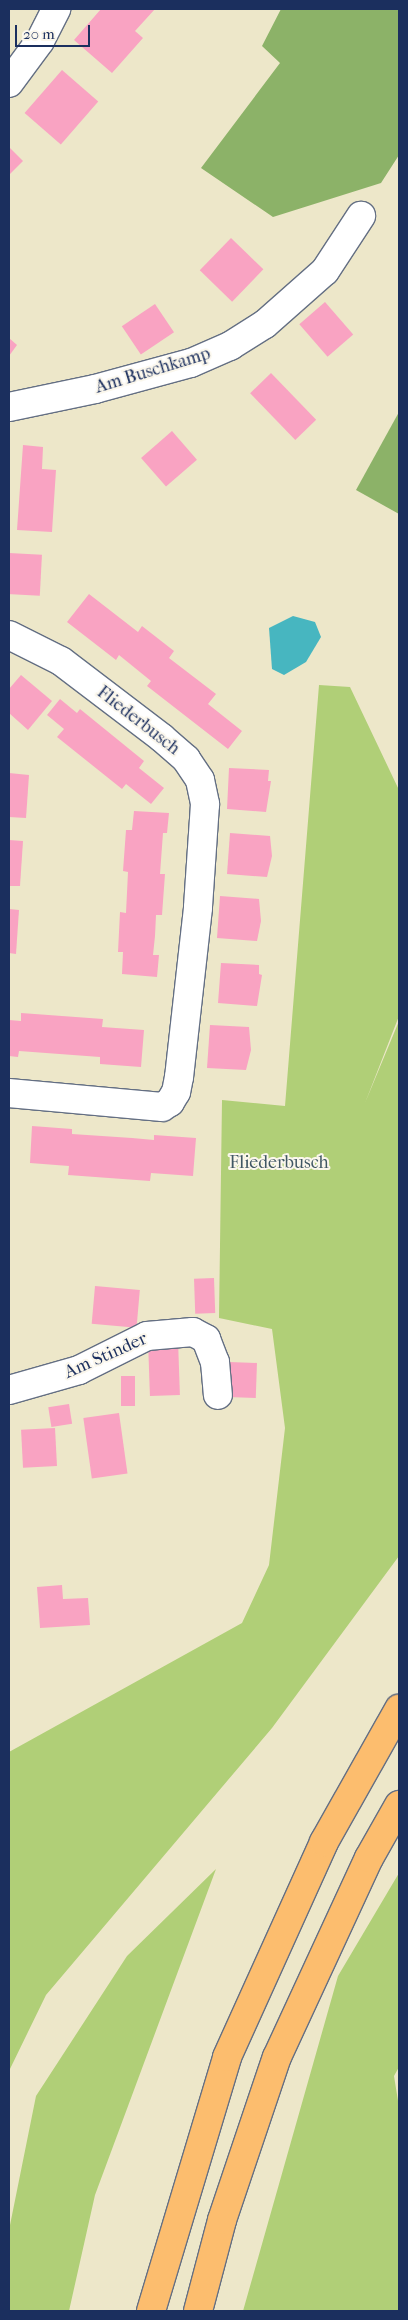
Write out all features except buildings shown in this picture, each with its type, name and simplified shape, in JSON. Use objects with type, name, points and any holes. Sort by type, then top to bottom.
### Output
[{"type":"highway","points":[[151,2311],[227,2057],[324,1842],[399,1709]]},
{"type":"highway","points":[[198,2311],[222,2220],[277,2057],[369,1858],[399,1805]]},
{"type":"street","points":[[9,83],[40,40],[56,9]]},
{"type":"street","name":"Am Buschkamp","points":[[9,407],[95,389],[190,363],[230,346],[265,324],[325,271],[361,216]]},
{"type":"street","name":"Fliederbusch","points":[[9,636],[61,661],[162,738],[186,759],[200,780],[205,804],[198,908],[183,1041],[176,1092],[170,1102],[162,1107],[9,1093]]},
{"type":"street","name":"Am Stinder","points":[[9,1390],[79,1370],[147,1336],[193,1332],[206,1339],[215,1362],[218,1395]]},
{"type":"green space","points":[[281,9],[399,9],[399,155],[381,183],[273,217],[201,168],[280,63],[262,46]]},
{"type":"green space","points":[[399,412],[399,514],[356,490]]},
{"type":"green space","points":[[319,685],[350,687],[399,790],[399,1016],[365,1103],[399,1021],[399,1556],[272,1728],[46,1995],[9,2071],[9,1752],[242,1623],[269,1565],[285,1428],[272,1329],[219,1318],[222,1100],[285,1106]]},
{"type":"green space","points":[[216,1869],[95,2195],[69,2311],[9,2311],[9,2230],[36,2096],[127,1956]]},
{"type":"green space","points":[[399,1873],[399,2067],[394,2076],[399,2107],[399,2311],[243,2311],[338,1976]]},
{"type":"water","points":[[293,616],[315,622],[321,637],[306,662],[284,675],[272,669],[269,628]]}]
